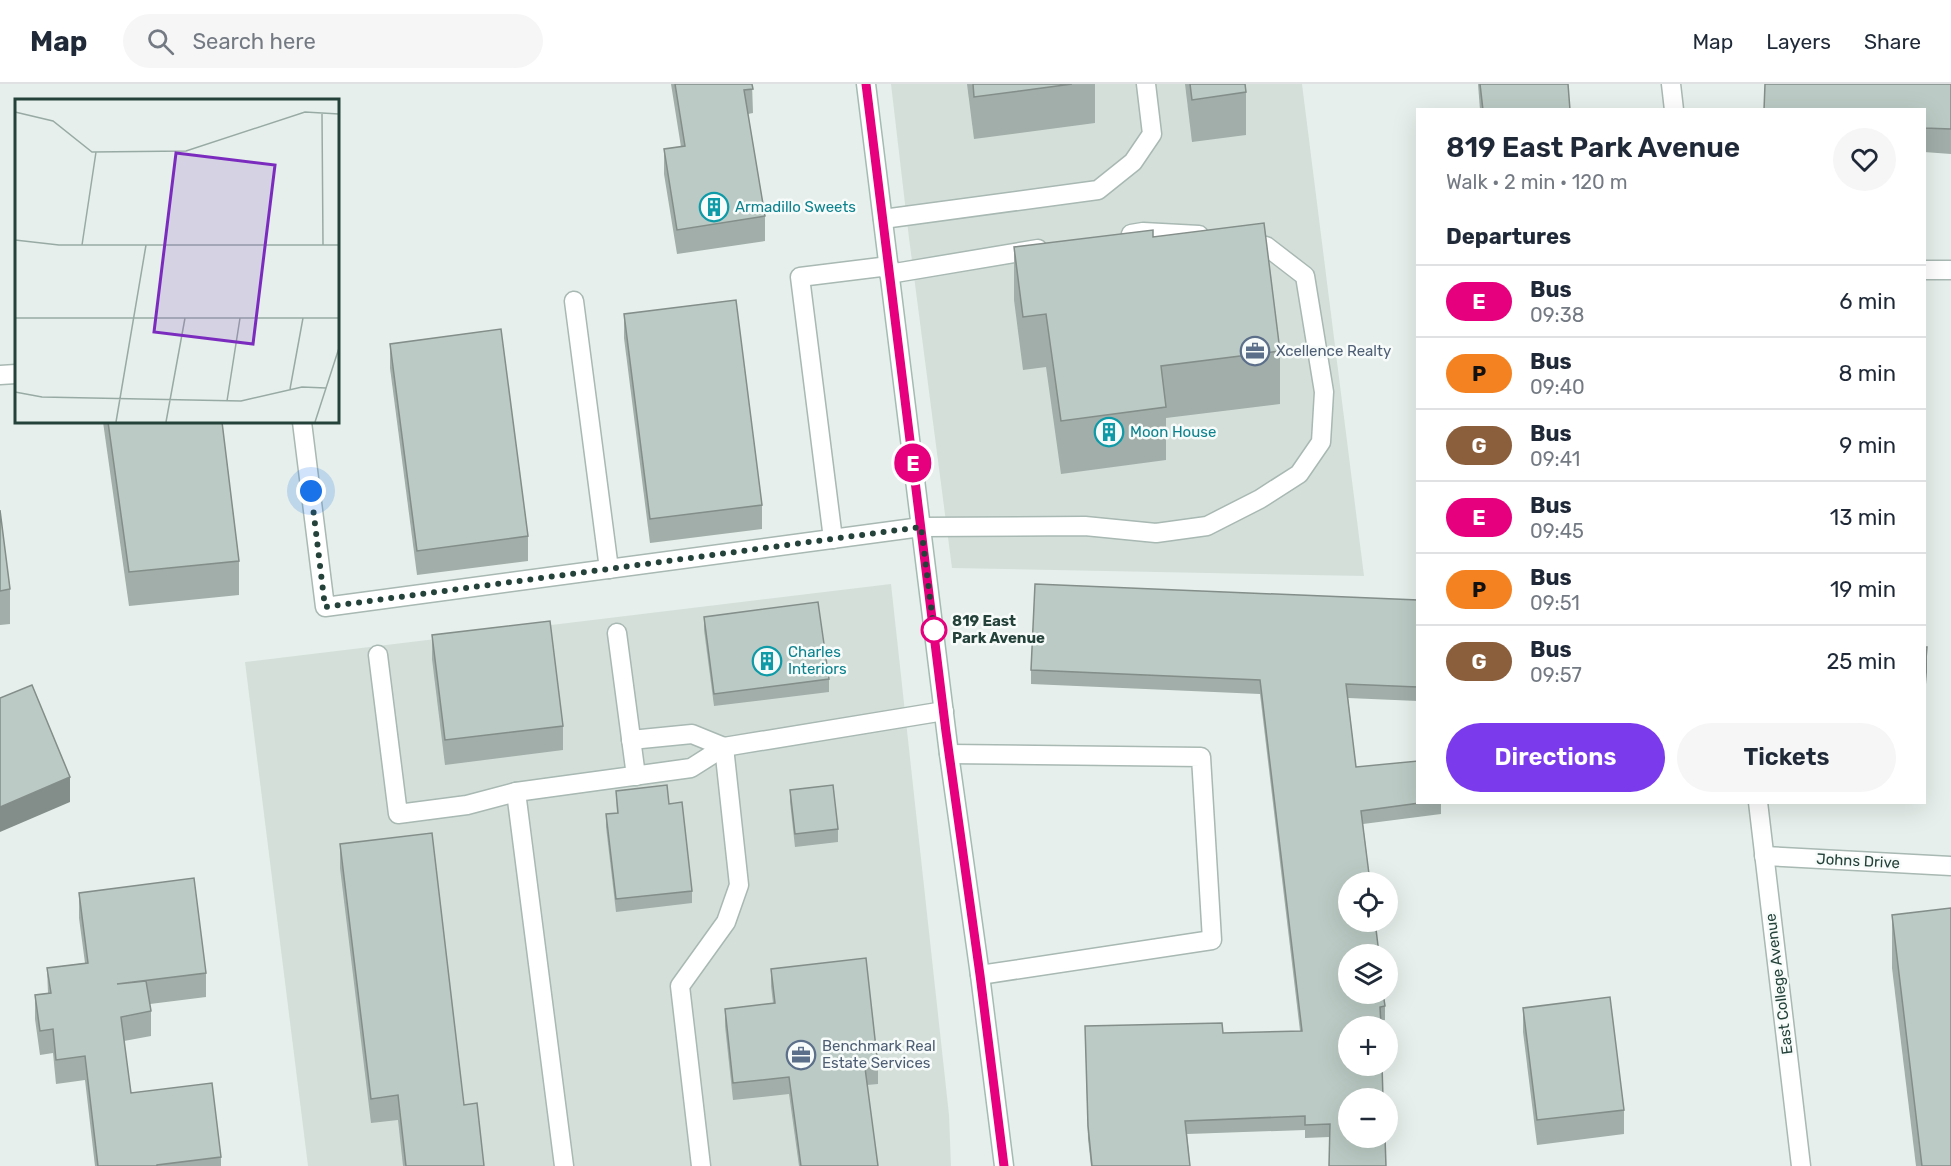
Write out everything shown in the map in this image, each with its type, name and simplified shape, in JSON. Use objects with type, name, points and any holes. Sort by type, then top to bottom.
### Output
[{"type":"street","points":[[866,84],[949,754],[1004,1166]]},
{"type":"street","points":[[883,219],[1098,190],[1133,162],[1152,134],[1146,84]]},
{"type":"street","points":[[1671,84],[1674,108]]},
{"type":"street","points":[[302,423],[325,607],[921,527],[1085,526],[1156,533],[1207,526],[1260,499],[1299,474],[1321,442],[1324,392],[1305,276],[1266,246],[1220,237],[1143,232],[1109,238]]},
{"type":"street","points":[[833,539],[800,277],[889,270],[1051,247]]},
{"type":"street","points":[[1926,270],[1951,270]]},
{"type":"street","points":[[574,301],[609,569]]},
{"type":"street","points":[[0,375],[15,374]]},
{"type":"street","points":[[617,633],[636,776]]},
{"type":"street","points":[[378,655],[398,814],[467,805],[516,792],[691,768],[724,747],[944,711]]},
{"type":"street","points":[[631,740],[692,734],[724,747]]},
{"type":"street","points":[[701,1166],[680,986],[726,922],[739,885],[724,747]]},
{"type":"street","points":[[949,754],[1201,757],[1212,940],[980,975]]},
{"type":"street","points":[[516,792],[564,1166]]},
{"type":"street","name":"East College Avenue","points":[[1758,804],[1801,1166]]},
{"type":"street","name":"Johns Drive","points":[[1764,856],[1951,866]]},
{"type":"shaded area","points":[[891,84],[1302,84],[1364,576],[952,568]]},
{"type":"shaded area","points":[[891,584],[949,1115],[951,1166],[308,1166],[245,662]]},
{"type":"building","points":[[675,84],[752,84],[753,89],[744,90],[765,216],[677,230],[664,149],[685,146]]},
{"type":"building","points":[[973,84],[1072,84],[974,97]]},
{"type":"building","points":[[1190,84],[1245,84],[1246,92],[1192,100]]},
{"type":"building","points":[[1480,84],[1568,84],[1570,108],[1483,108]]},
{"type":"building","points":[[1765,84],[1951,84],[1951,129],[1926,128],[1926,108],[1764,108]]},
{"type":"building","points":[[1264,223],[1280,351],[1161,366],[1166,407],[1061,421],[1046,314],[1023,317],[1014,247],[1153,230],[1153,237]]},
{"type":"building","points":[[736,300],[762,505],[650,519],[624,314]]},
{"type":"building","points":[[501,329],[528,536],[417,551],[390,344]]},
{"type":"building","points":[[108,423],[222,423],[239,561],[129,572]]},
{"type":"building","points":[[0,510],[10,589],[0,591]]},
{"type":"building","points":[[1035,584],[1416,600],[1416,687],[1346,684],[1356,767],[1416,761],[1416,804],[1361,811],[1369,872],[1338,872],[1338,932],[1376,932],[1378,944],[1338,944],[1338,1004],[1385,1004],[1385,1006],[1380,1007],[1380,1016],[1338,1016],[1338,1076],[1382,1076],[1383,1088],[1338,1088],[1338,1148],[1385,1148],[1386,1166],[1329,1166],[1330,1124],[1305,1125],[1305,1116],[1185,1121],[1190,1166],[1092,1166],[1088,1126],[1085,1026],[1222,1023],[1223,1033],[1302,1031],[1260,680],[1031,670]]},
{"type":"building","name":"Charles Interiors","points":[[818,602],[829,679],[714,694],[704,617]]},
{"type":"building","points":[[550,621],[563,726],[445,740],[432,635]]},
{"type":"building","points":[[32,685],[70,777],[0,807],[0,698]]},
{"type":"building","points":[[667,785],[669,804],[682,802],[692,891],[616,899],[606,814],[618,813],[616,791]]},
{"type":"building","points":[[833,785],[838,829],[795,834],[790,790]]},
{"type":"building","points":[[432,833],[464,1105],[477,1103],[484,1166],[406,1166],[398,1095],[371,1099],[340,844]]},
{"type":"building","points":[[194,878],[206,973],[117,984],[146,981],[151,1011],[121,1017],[131,1093],[212,1083],[221,1157],[157,1166],[98,1166],[85,1056],[56,1060],[53,1029],[40,1031],[35,995],[51,993],[47,968],[88,963],[79,893]]},
{"type":"building","points":[[1951,908],[1951,1166],[1922,1166],[1892,915]]},
{"type":"building","name":"Benchmark Real Estate Services","points":[[866,958],[878,1066],[865,1068],[878,1166],[801,1166],[789,1077],[733,1083],[725,1009],[775,1003],[771,969]]},
{"type":"building","points":[[1610,997],[1624,1110],[1537,1120],[1523,1008]]},
{"type":"bus line","name":"E","points":[[866,84],[946,732],[1004,1166]]},
{"type":"place","name":"Armadillo Sweets","points":[[714,207]]},
{"type":"place","name":"Xcellence Realty","points":[[1255,351]]},
{"type":"place","name":"Moon House","points":[[1109,432]]},
{"type":"place","name":"819 East Park Avenue","points":[[934,630]]},
{"type":"place","name":"Charles Interiors","points":[[767,661]]},
{"type":"place","name":"Benchmark Real Estate Services","points":[[801,1055]]},
{"type":"route","points":[[311,491],[325,607],[921,527],[934,630]]}]
